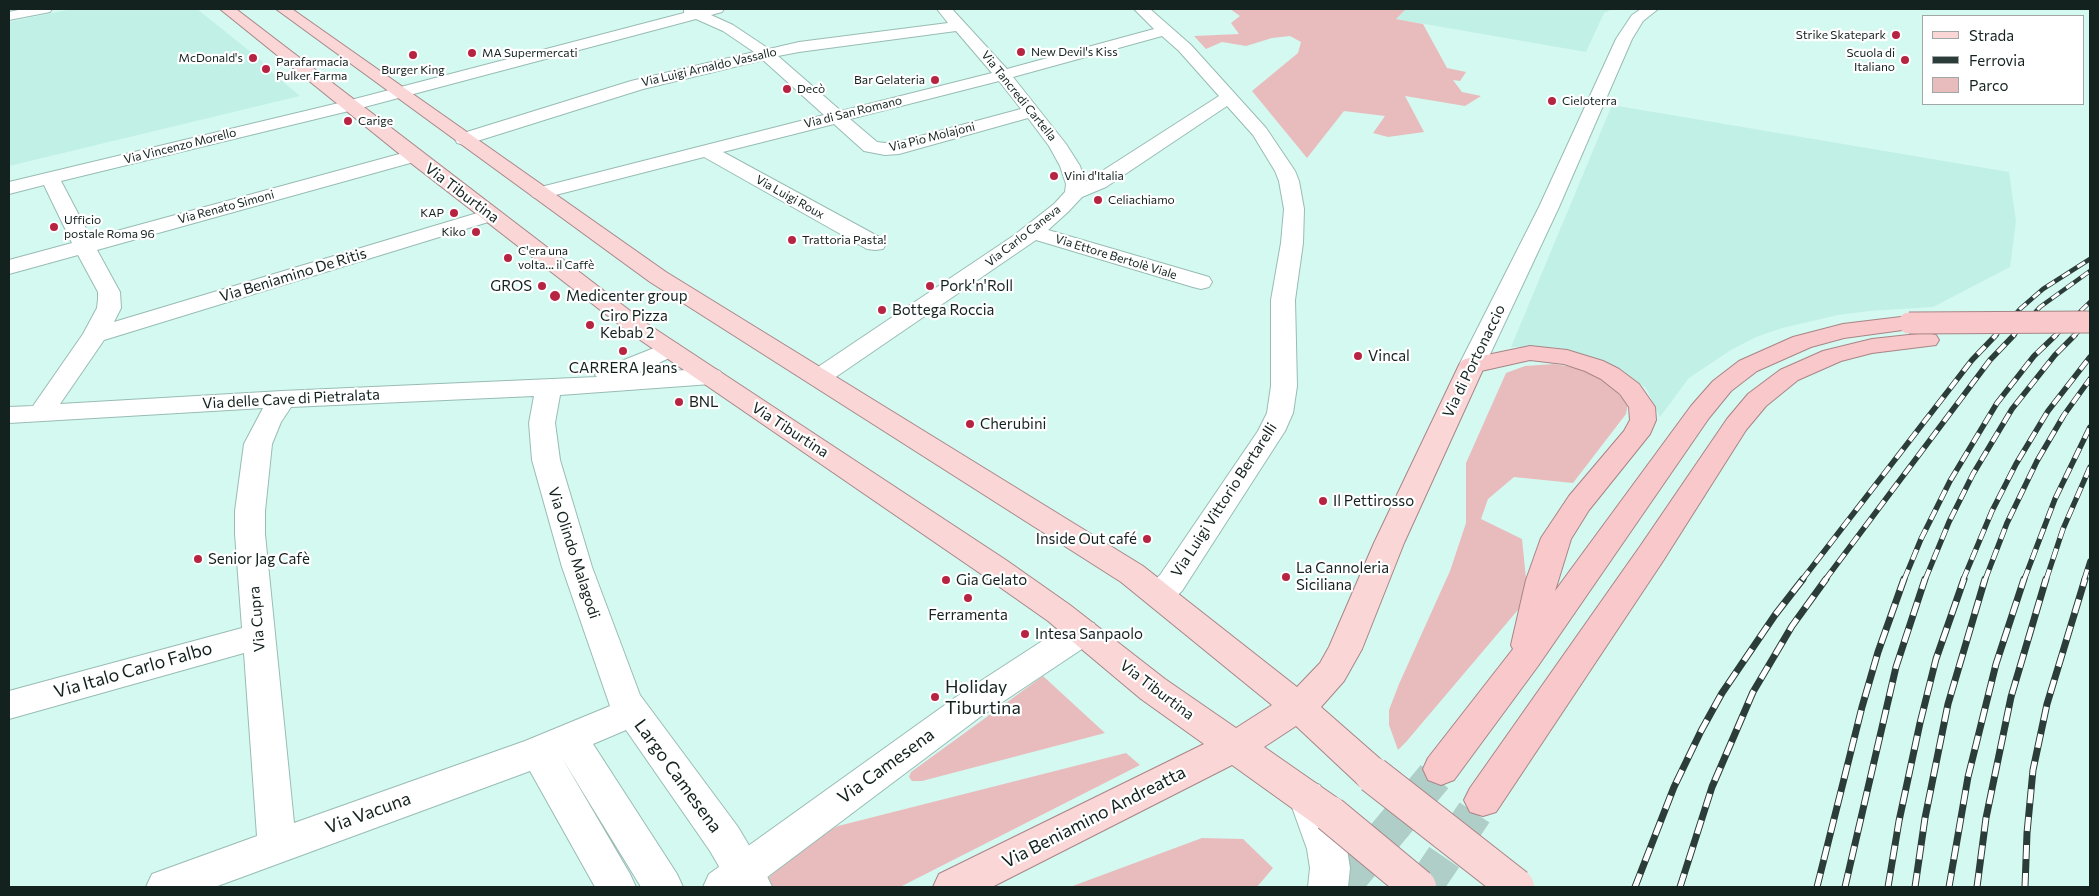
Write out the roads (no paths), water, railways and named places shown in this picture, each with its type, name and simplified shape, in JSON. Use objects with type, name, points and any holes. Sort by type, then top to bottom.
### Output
[{"type":"highway","points":[[1483,800],[1652,553],[1736,425],[1757,400],[1784,378],[1832,356],[1918,332],[2090,322]]},
{"type":"highway","points":[[1441,770],[1526,656],[1700,412],[1722,386],[1748,366],[1802,342],[1851,330],[2090,339]]},
{"type":"highway","points":[[1472,365],[1530,353],[1567,357],[1594,366],[1610,374],[1630,389],[1642,407],[1640,428],[1579,503],[1556,538],[1542,580],[1526,656]]},
{"type":"main road","name":"Via Tiburtina","points":[[227,9],[591,293],[669,349],[988,562],[1059,613],[1153,689],[1235,746],[1418,887]]},
{"type":"main road","points":[[283,9],[658,277],[1120,567],[1158,594],[1297,706],[1373,775],[1516,887]]},
{"type":"main road","name":"Via di Portonaccio","points":[[1297,706],[1323,682],[1340,661],[1402,514],[1472,365]]},
{"type":"main road","points":[[1235,746],[1269,727],[1297,706]]},
{"type":"main road","name":"Via Beniamino Andreatta","points":[[953,887],[1235,746]]},
{"type":"street","points":[[9,16],[43,9]]},
{"type":"street","points":[[351,105],[692,11],[717,9]]},
{"type":"street","name":"Via Tancredi Cartella","points":[[944,9],[1003,75],[1057,144],[1067,160],[1076,184],[1075,193]]},
{"type":"street","name":"Via Luigi Vittorio Bertarelli","points":[[1140,9],[1166,30],[1188,52],[1260,132],[1278,158],[1289,181],[1293,201],[1293,235],[1283,300],[1284,370],[1282,406],[1271,431],[1170,583],[1158,594]]},
{"type":"street","name":"Via Pio Molajoni","points":[[692,11],[738,34],[767,54],[867,145],[890,149],[1031,112]]},
{"type":"street","name":"Via di Portonaccio","points":[[1472,365],[1549,207],[1624,39],[1644,11]]},
{"type":"street","name":"Via Luigi Arnaldo Vassallo","points":[[464,139],[651,80],[814,45],[961,26]]},
{"type":"street","name":"Via di San Romano","points":[[540,193],[1003,75],[1166,30]]},
{"type":"street","name":"Via Carlo Caneva","points":[[818,378],[1032,232],[1061,208],[1075,193],[1099,184],[1229,97]]},
{"type":"street","name":"Via Vincenzo Morello","points":[[9,188],[351,105]]},
{"type":"street","name":"Via Luigi Roux","points":[[706,150],[875,244]]},
{"type":"street","name":"Via Renato Simoni","points":[[9,267],[414,156]]},
{"type":"street","points":[[41,413],[95,335],[109,308],[110,299],[109,292],[50,178]]},
{"type":"street","name":"Via Beniamino De Ritis","points":[[95,335],[491,215]]},
{"type":"street","name":"Via Ettore Bertolè Viale","points":[[1032,232],[1200,282]]},
{"type":"street","name":"Via delle Cave di Pietralata","points":[[561,387],[632,367],[669,349]]},
{"type":"street","name":"Via delle Cave di Pietralata","points":[[9,415],[282,399],[561,387],[711,376]]},
{"type":"street","name":"Via Olindo Malagodi","points":[[561,387],[542,424],[546,460],[577,567],[623,695],[632,712]]},
{"type":"street","name":"Via Cupra","points":[[277,846],[250,534],[250,495],[258,444],[268,422],[282,399]]},
{"type":"street","name":"Via Camesena","points":[[739,882],[968,707],[1082,632]]},
{"type":"street","name":"Via Italo Carlo Falbo","points":[[9,705],[258,636]]},
{"type":"street","name":"Largo Camesena","points":[[554,745],[632,712],[724,839],[739,882]]},
{"type":"street","points":[[554,745],[616,887]]},
{"type":"street","points":[[554,745],[663,887]]},
{"type":"street","name":"Via Vacuna","points":[[166,887],[554,745]]},
{"type":"street","points":[[1319,812],[1329,859],[1328,887]]},
{"type":"tunnel","points":[[1342,887],[1441,769]]},
{"type":"tunnel","points":[[1424,887],[1483,800]]},
{"type":"railway","points":[[1995,336],[2020,309],[2043,289],[2090,259]]},
{"type":"railway","points":[[2013,336],[2040,307],[2090,271]]},
{"type":"railway","points":[[2055,336],[2090,302]]},
{"type":"railway","points":[[1925,580],[1949,522],[1973,474],[2012,409],[2055,355],[2090,320]]},
{"type":"railway","points":[[1802,580],[1972,360],[1996,335]]},
{"type":"railway","points":[[1825,580],[1990,360],[2014,335]]},
{"type":"railway","points":[[1904,580],[1921,539],[1950,481],[1997,403],[2034,356],[2056,335]]},
{"type":"railway","points":[[1963,580],[1992,511],[2016,464],[2048,411],[2090,357]]},
{"type":"railway","points":[[1985,580],[2007,523],[2037,461],[2064,415],[2090,379]]},
{"type":"railway","points":[[2024,580],[2055,499],[2090,427]]},
{"type":"railway","points":[[2046,580],[2063,529],[2090,467]]},
{"type":"railway","points":[[2084,580],[2090,561]]},
{"type":"railway","points":[[1635,887],[1674,787],[1701,731],[1722,693],[1775,615],[1803,579]]},
{"type":"railway","points":[[1680,887],[1712,787],[1753,692],[1792,626],[1826,579]]},
{"type":"railway","points":[[1817,887],[1862,707],[1878,652],[1904,579]]},
{"type":"railway","points":[[1845,887],[1896,667],[1925,579]]},
{"type":"railway","points":[[1888,887],[1899,821],[1920,723],[1936,659],[1964,579]]},
{"type":"railway","points":[[1915,887],[1925,818],[1948,704],[1985,579]]},
{"type":"railway","points":[[1949,887],[1968,777],[1996,664],[2024,579]]},
{"type":"railway","points":[[1977,887],[1986,818],[2011,697],[2046,579]]},
{"type":"railway","points":[[2025,887],[2027,833],[2033,770],[2047,704],[2085,579]]},
{"type":"place","name":"Strike Skatepark","points":[[1896,35]]},
{"type":"place","name":"New Devil's Kiss","points":[[1021,52]]},
{"type":"place","name":"MA Supermercati","points":[[472,53]]},
{"type":"place","name":"Burger King","points":[[413,55]]},
{"type":"place","name":"McDonald's","points":[[253,58]]},
{"type":"place","name":"Scuola di Italiano","points":[[1905,60]]},
{"type":"place","name":"Parafarmacia Pulker Farma","points":[[266,69]]},
{"type":"place","name":"Bar Gelateria","points":[[935,80]]},
{"type":"place","name":"Decò","points":[[787,89]]},
{"type":"place","name":"Cieloterra","points":[[1552,101]]},
{"type":"place","name":"Carige","points":[[348,121]]},
{"type":"place","name":"Vini d'Italia","points":[[1054,176]]},
{"type":"place","name":"Celiachiamo","points":[[1098,200]]},
{"type":"place","name":"KAP","points":[[454,213]]},
{"type":"place","name":"Ufficio postale Roma 96","points":[[54,227]]},
{"type":"place","name":"Kiko","points":[[476,232]]},
{"type":"place","name":"Trattoria Pasta!","points":[[792,240]]},
{"type":"place","name":"C'era una volta... il Caffè","points":[[508,258]]},
{"type":"place","name":"GROS","points":[[542,286]]},
{"type":"place","name":"Pork'n'Roll","points":[[930,286]]},
{"type":"place","name":"Medicenter group","points":[[555,296]]},
{"type":"place","name":"Bottega Roccia","points":[[882,310]]},
{"type":"place","name":"Ciro Pizza Kebab 2","points":[[590,325]]},
{"type":"place","name":"CARRERA Jeans","points":[[623,351]]},
{"type":"place","name":"Vincal","points":[[1358,356]]},
{"type":"place","name":"BNL","points":[[679,402]]},
{"type":"place","name":"Cherubini","points":[[970,424]]},
{"type":"place","name":"Il Pettirosso","points":[[1323,501]]},
{"type":"place","name":"Inside Out café","points":[[1147,539]]},
{"type":"place","name":"Senior Jag Cafè","points":[[198,559]]},
{"type":"place","name":"La Cannoleria Siciliana","points":[[1286,577]]},
{"type":"place","name":"Gia Gelato","points":[[946,580]]},
{"type":"place","name":"Ferramenta","points":[[968,598]]},
{"type":"place","name":"Intesa Sanpaolo","points":[[1025,634]]},
{"type":"place","name":"Holiday Tiburtina","points":[[935,697]]}]
